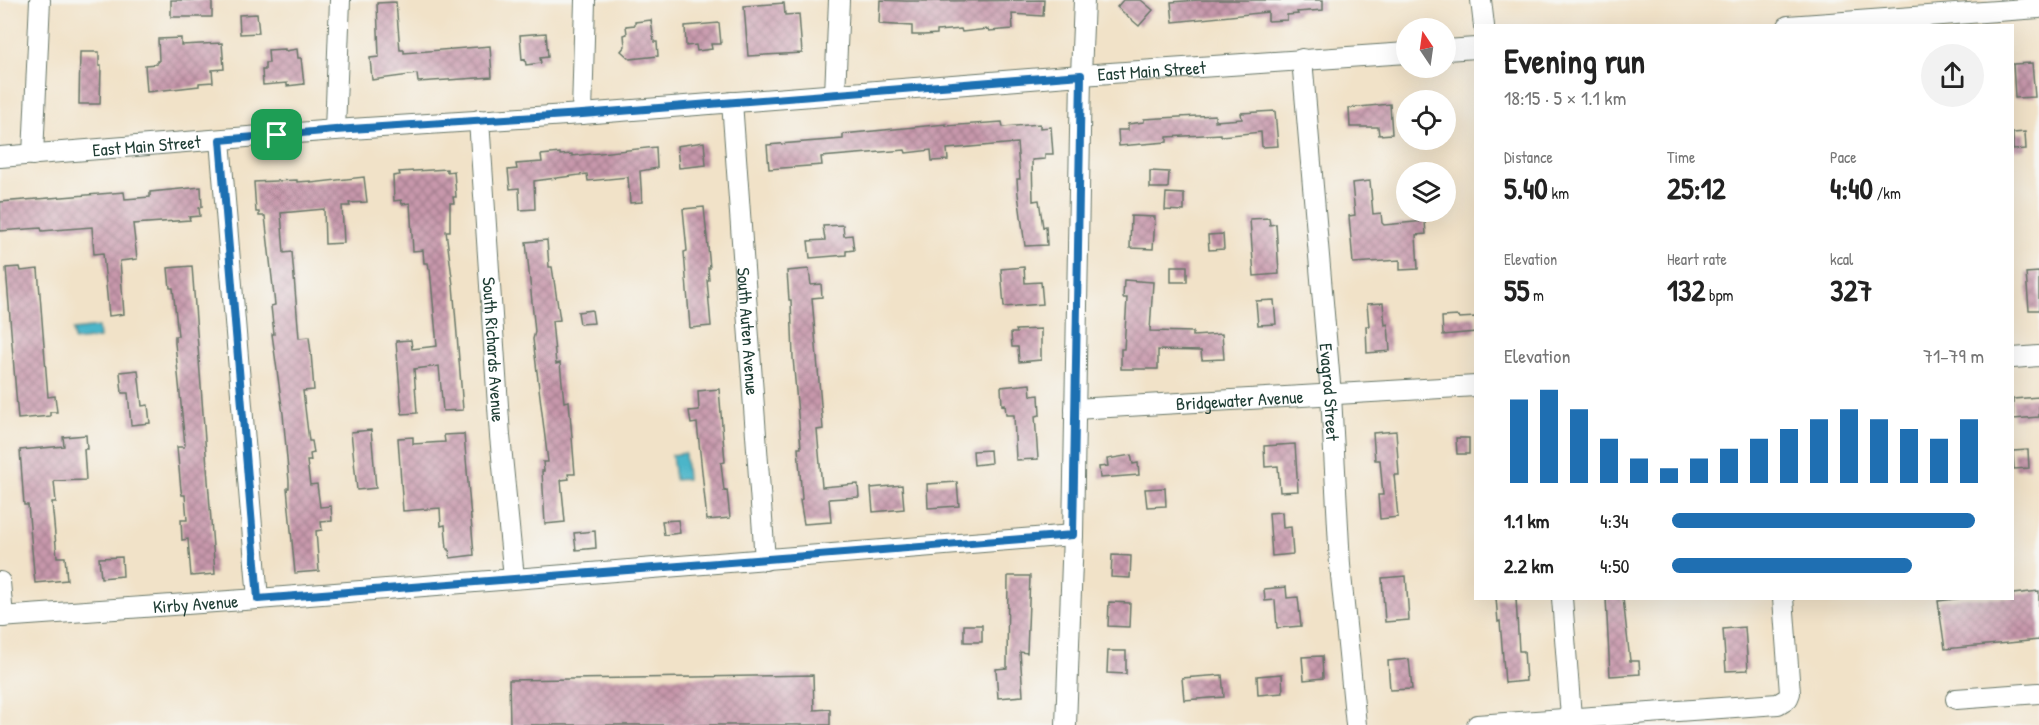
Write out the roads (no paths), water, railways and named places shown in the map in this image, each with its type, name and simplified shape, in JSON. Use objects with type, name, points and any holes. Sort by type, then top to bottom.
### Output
[{"type":"street","points":[[33,154],[40,0]]},
{"type":"street","points":[[335,130],[340,0]]},
{"type":"street","points":[[582,114],[585,0]]},
{"type":"street","points":[[835,94],[838,0]]},
{"type":"street","points":[[1066,725],[1073,535],[1084,0]]},
{"type":"street","points":[[1481,0],[1484,24]]},
{"type":"street","points":[[1816,24],[2039,8]]},
{"type":"street","points":[[1456,49],[1474,48]]},
{"type":"street","name":"East Main Street","points":[[0,158],[335,130],[1396,54]]},
{"type":"street","name":"Evagrod Street","points":[[1302,59],[1331,395],[1340,565],[1356,725]]},
{"type":"street","name":"South Auten Avenue","points":[[732,102],[765,560]]},
{"type":"street","name":"South Richards Avenue","points":[[479,120],[500,436],[514,578]]},
{"type":"street","points":[[220,140],[258,599]]},
{"type":"street","points":[[2014,358],[2039,356]]},
{"type":"street","name":"Bridgewater Avenue","points":[[1075,410],[1474,386]]},
{"type":"street","name":"Kirby Avenue","points":[[1,617],[1073,535]]},
{"type":"street","points":[[0,582],[1,617]]},
{"type":"street","points":[[1562,600],[1571,717]]},
{"type":"street","points":[[1477,725],[1778,704],[1788,698],[1790,693],[1783,600]]},
{"type":"street","points":[[1956,699],[2039,693]]},
{"type":"water","points":[[98,327],[99,338],[74,341],[73,330]]},
{"type":"water","points":[[685,453],[687,479],[675,480],[672,455]]}]
